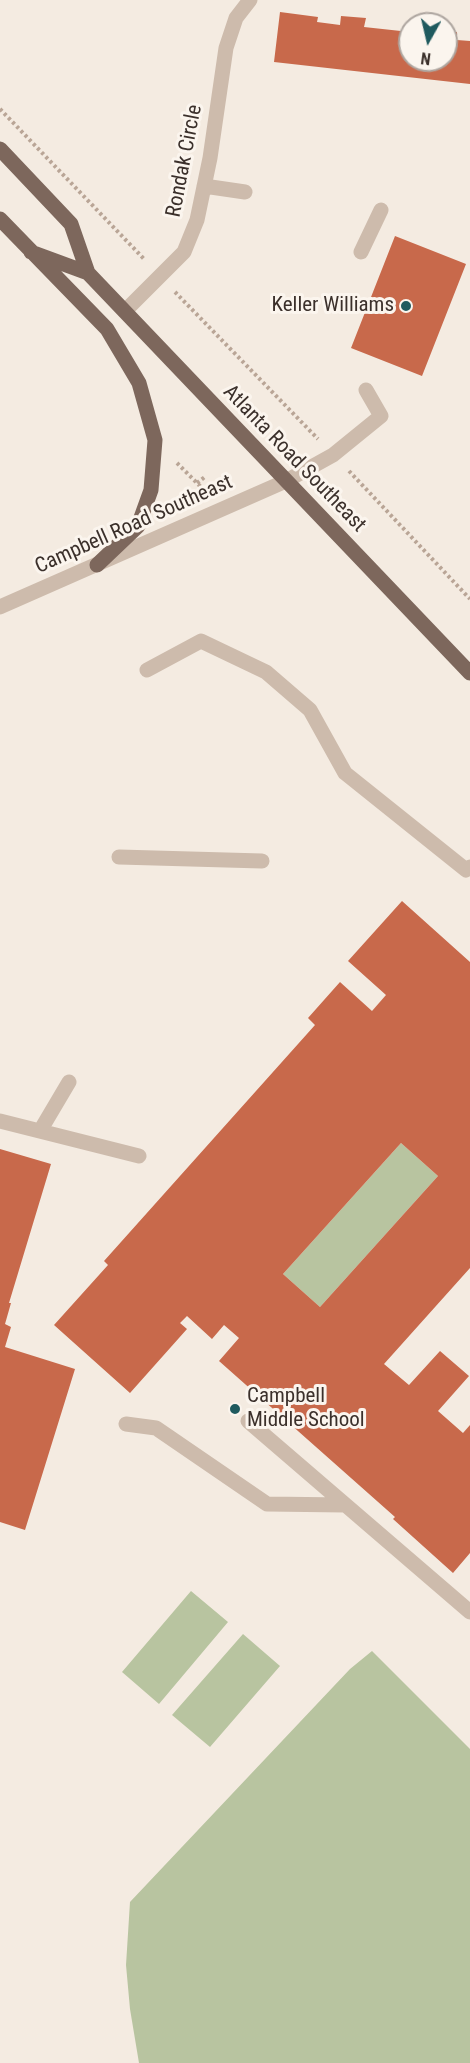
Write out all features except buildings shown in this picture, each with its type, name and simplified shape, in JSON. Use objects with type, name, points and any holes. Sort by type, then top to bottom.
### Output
[{"type":"main road","name":"Atlanta Road Southeast","points":[[0,149],[71,224],[88,273],[470,673]]},
{"type":"main road","name":"Atlanta Road Southeast","points":[[0,219],[31,252],[88,273]]},
{"type":"main road","points":[[31,252],[107,329],[140,383],[155,440],[151,490],[138,526],[97,565]]},
{"type":"street","name":"Rondak Circle","points":[[125,311],[184,252],[197,220],[210,159],[226,48],[236,18],[250,0]]},
{"type":"street","points":[[204,186],[245,192]]},
{"type":"street","points":[[361,252],[381,210]]},
{"type":"street","name":"Campbell Road Southeast","points":[[0,608],[286,481],[333,455],[381,416],[366,390]]},
{"type":"street","points":[[147,670],[201,641],[266,672],[310,711],[345,773],[466,870],[470,867]]},
{"type":"street","points":[[119,857],[262,861]]},
{"type":"street","points":[[40,1131],[69,1082]]},
{"type":"street","points":[[0,1121],[139,1156]]},
{"type":"street","points":[[248,1421],[470,1612]]},
{"type":"street","points":[[126,1424],[156,1428],[267,1504],[345,1505]]},
{"type":"path","points":[[0,109],[470,598]]},
{"type":"path","points":[[171,457],[202,488]]},
{"type":"path","points":[[197,483],[206,476]]},
{"type":"green space","points":[[401,1143],[438,1176],[320,1307],[283,1274]]},
{"type":"green space","points":[[191,1591],[228,1622],[159,1704],[122,1672]]},
{"type":"green space","points":[[243,1634],[280,1666],[210,1747],[172,1715]]},
{"type":"green space","points":[[372,1651],[470,1749],[470,2063],[139,2063],[130,2009],[126,1965],[130,1902],[350,1669]]},
{"type":"place","name":"Keller Williams","points":[[406,306]]},
{"type":"place","name":"Campbell Middle School","points":[[235,1409]]}]
